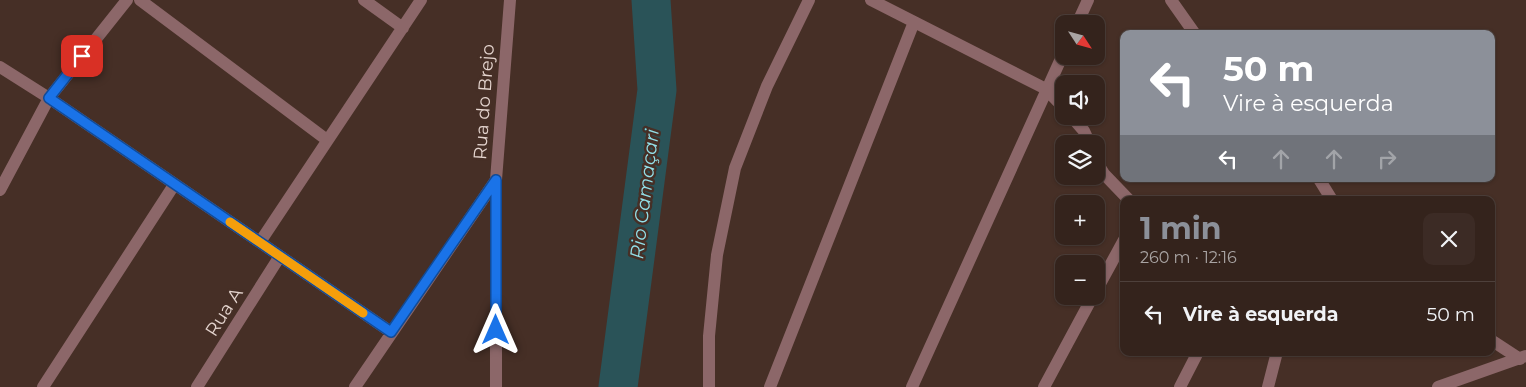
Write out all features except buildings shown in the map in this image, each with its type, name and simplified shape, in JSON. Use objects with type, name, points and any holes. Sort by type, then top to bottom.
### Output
[{"type":"street","points":[[0,190],[49,98],[127,0]]},
{"type":"street","points":[[140,0],[328,140]]},
{"type":"street","points":[[364,0],[402,28]]},
{"type":"street","points":[[260,242],[422,0]]},
{"type":"street","name":"Rua do Brejo","points":[[496,387],[496,180],[510,0]]},
{"type":"street","points":[[709,387],[709,336],[717,255],[735,168],[767,86],[809,0]]},
{"type":"street","points":[[871,0],[1046,89],[1055,98]]},
{"type":"street","points":[[1081,15],[1088,0]]},
{"type":"street","points":[[1171,0],[1192,30]]},
{"type":"street","points":[[770,387],[914,22]]},
{"type":"street","points":[[912,387],[1058,65]]},
{"type":"street","points":[[0,67],[49,98],[391,332]]},
{"type":"street","points":[[1105,175],[1125,196]]},
{"type":"street","points":[[355,387],[496,180]]},
{"type":"street","points":[[1321,182],[1330,196]]},
{"type":"street","points":[[43,387],[174,185]]},
{"type":"street","points":[[1105,275],[1120,247]]},
{"type":"street","name":"Rua A","points":[[197,387],[280,256]]},
{"type":"street","points":[[1044,387],[1088,305]]},
{"type":"street","points":[[1495,342],[1523,358]]},
{"type":"street","points":[[1180,387],[1196,356]]},
{"type":"street","points":[[1268,387],[1276,356]]},
{"type":"street","points":[[1438,387],[1523,358]]},
{"type":"waterway","name":"Rio Camaçari","points":[[618,387],[657,90],[651,0]]},
{"type":"slow traffic","points":[[230,222],[363,313]]},
{"type":"route","points":[[82,56],[49,98],[391,332],[496,180],[496,330]]}]
